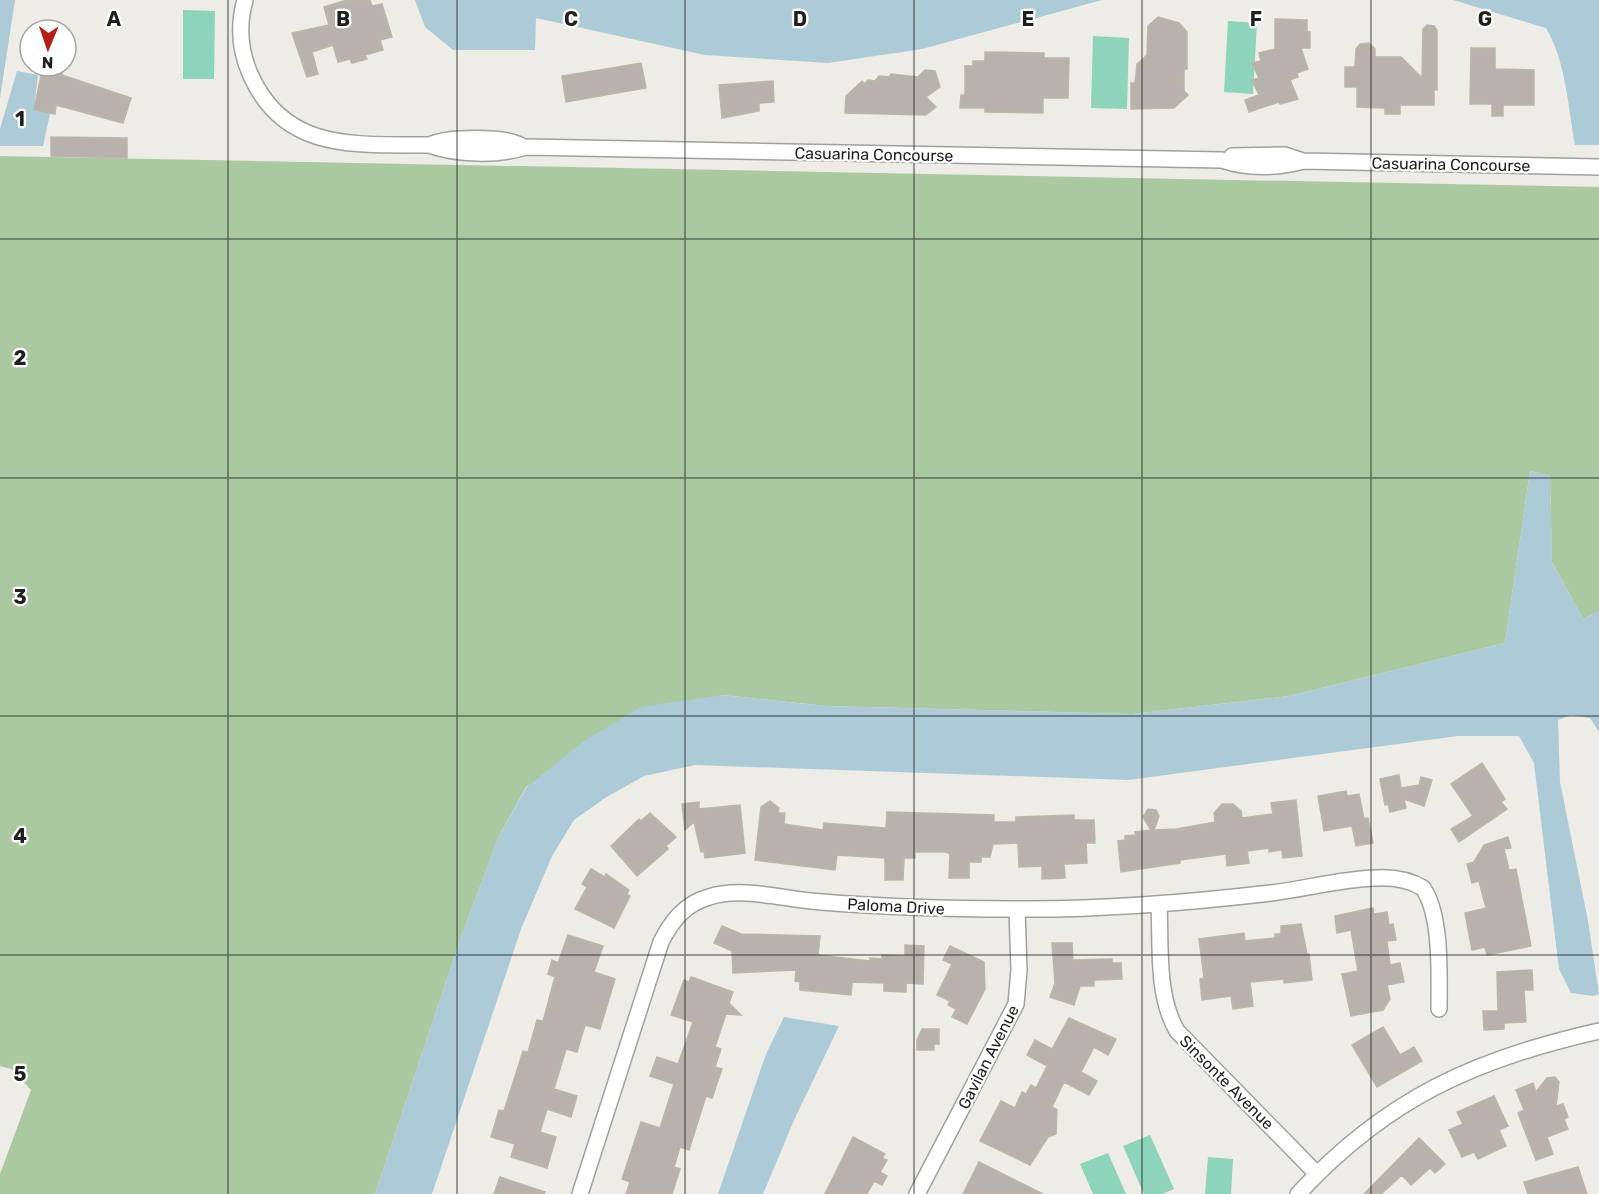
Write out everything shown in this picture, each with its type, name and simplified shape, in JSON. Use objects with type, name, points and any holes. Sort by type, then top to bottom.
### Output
[{"type":"street","name":"Casuarina Concourse","points":[[245,0],[241,29],[247,65],[263,97],[286,121],[304,132],[332,141],[429,145],[441,140],[476,140],[515,142],[526,147],[1222,160],[1234,155],[1262,154],[1285,155],[1303,161],[1599,167]]},
{"type":"street","name":"Paloma Drive","points":[[580,1194],[661,942],[674,919],[689,904],[708,897],[735,894],[914,908],[1017,909],[1159,904],[1291,890],[1373,878],[1394,878],[1415,883],[1423,888],[1431,904],[1438,963],[1439,1009]]},
{"type":"street","name":"Sinsonte Avenue","points":[[1159,904],[1163,980],[1169,1012],[1177,1031],[1317,1174]]},
{"type":"street","name":"Gavilan Avenue","points":[[917,1194],[1012,1015],[1019,983],[1017,909]]},
{"type":"street","points":[[1298,1194],[1317,1174],[1379,1121],[1438,1084],[1524,1050],[1599,1032]]},
{"type":"green space","points":[[183,10],[215,11],[214,79],[183,79]]},
{"type":"green space","points":[[1228,21],[1257,23],[1253,94],[1224,92]]},
{"type":"green space","points":[[1093,36],[1129,38],[1127,109],[1091,108]]},
{"type":"green space","points":[[0,156],[1599,187],[1599,611],[1583,619],[1552,562],[1550,476],[1530,471],[1505,643],[1289,696],[1132,714],[826,706],[722,695],[526,787],[499,836],[461,937],[375,1194],[0,1194],[0,1174],[31,1090],[11,1069],[0,1066]]},
{"type":"green space","points":[[1150,1135],[1174,1189],[1162,1194],[1144,1194],[1123,1146]]},
{"type":"green space","points":[[1108,1153],[1126,1194],[1093,1194],[1080,1164]]},
{"type":"green space","points":[[1208,1157],[1233,1159],[1231,1194],[1205,1194]]},
{"type":"water","points":[[0,0],[15,0],[0,98]]},
{"type":"water","points":[[415,0],[1102,0],[922,49],[828,63],[705,55],[536,18],[535,50],[453,50],[425,27]]},
{"type":"water","points":[[1453,0],[1599,0],[1599,145],[1575,145],[1562,70],[1553,41],[1546,28]]},
{"type":"water","points":[[17,71],[18,78],[38,78],[34,110],[50,114],[43,146],[0,146],[0,129]]},
{"type":"water","points":[[1530,471],[1550,476],[1552,562],[1583,619],[1599,611],[1599,732],[1590,718],[1571,715],[1558,720],[1560,782],[1588,921],[1599,994],[1593,996],[1571,993],[1559,969],[1534,763],[1519,736],[1458,736],[1128,780],[695,765],[644,776],[605,798],[574,820],[552,856],[521,929],[432,1194],[375,1194],[461,937],[499,836],[526,788],[584,741],[641,707],[722,695],[826,706],[1132,714],[1289,696],[1505,643]]},
{"type":"water","points":[[784,1017],[839,1026],[795,1118],[763,1194],[718,1194],[766,1054]]},
{"type":"building","points":[[347,0],[370,0],[372,6],[382,4],[392,37],[380,40],[383,50],[365,55],[367,59],[352,63],[350,59],[338,62],[333,45],[312,52],[318,74],[307,77],[292,33],[329,25],[324,7]]},
{"type":"building","points":[[1158,17],[1179,23],[1187,32],[1187,69],[1184,69],[1184,91],[1188,95],[1174,108],[1131,109],[1131,83],[1135,83],[1137,64],[1147,55],[1148,26]]},
{"type":"building","points":[[1275,19],[1307,20],[1310,48],[1301,48],[1308,69],[1297,73],[1298,77],[1290,80],[1298,99],[1280,104],[1279,102],[1249,112],[1245,100],[1259,95],[1252,80],[1259,78],[1252,63],[1261,61],[1259,53],[1275,49]]},
{"type":"building","points":[[1427,25],[1434,26],[1437,30],[1437,90],[1434,90],[1434,105],[1400,105],[1400,114],[1385,114],[1385,108],[1357,107],[1357,87],[1345,87],[1345,67],[1355,67],[1356,49],[1360,44],[1369,43],[1375,49],[1375,57],[1401,57],[1422,78],[1423,29]]},
{"type":"building","points":[[1471,48],[1495,48],[1495,69],[1534,70],[1534,105],[1503,105],[1503,116],[1492,116],[1492,104],[1470,104]]},
{"type":"building","points":[[985,52],[1044,53],[1044,58],[1069,58],[1068,98],[1043,98],[1043,113],[985,112],[985,108],[960,108],[961,95],[965,95],[965,66],[973,66],[973,61],[985,61]]},
{"type":"building","points":[[641,63],[646,88],[566,102],[562,76]]},
{"type":"building","points":[[925,70],[935,71],[940,87],[926,97],[936,107],[926,115],[845,113],[846,96],[862,81],[865,84],[868,80],[875,81],[879,76],[889,77],[891,74],[918,77]]},
{"type":"building","points":[[41,78],[71,78],[131,98],[123,123],[56,105],[55,114],[34,110]]},
{"type":"building","points":[[773,81],[774,102],[759,103],[759,111],[722,118],[719,85]]},
{"type":"building","points":[[51,137],[127,138],[127,158],[51,156]]},
{"type":"building","points":[[1482,763],[1505,799],[1501,802],[1507,809],[1459,842],[1451,829],[1473,816],[1451,784]]},
{"type":"building","points":[[1399,775],[1401,788],[1419,785],[1421,777],[1432,780],[1424,806],[1404,799],[1406,808],[1390,812],[1388,804],[1385,805],[1380,779]]},
{"type":"building","points":[[1346,791],[1347,796],[1359,794],[1364,819],[1368,818],[1373,843],[1356,846],[1352,826],[1324,831],[1318,796]]},
{"type":"building","points":[[1296,800],[1302,856],[1283,858],[1282,850],[1269,852],[1269,848],[1247,851],[1249,863],[1227,866],[1226,854],[1180,860],[1180,863],[1121,872],[1118,841],[1125,840],[1125,836],[1136,835],[1135,832],[1151,830],[1143,817],[1148,809],[1156,810],[1159,816],[1154,830],[1177,829],[1215,822],[1214,813],[1222,804],[1233,804],[1241,811],[1242,818],[1273,814],[1271,803]]},
{"type":"building","points":[[770,801],[779,808],[778,813],[785,813],[784,824],[823,830],[824,823],[886,828],[887,812],[994,815],[994,822],[1016,822],[1016,817],[1074,815],[1074,820],[1094,820],[1095,843],[1086,843],[1087,863],[1064,864],[1065,878],[1042,879],[1042,866],[1019,867],[1018,843],[993,844],[990,857],[981,857],[981,862],[969,862],[969,878],[949,878],[950,854],[946,852],[915,852],[915,858],[904,858],[903,880],[885,880],[885,858],[837,855],[835,870],[755,860],[761,807]]},
{"type":"building","points":[[699,802],[699,809],[740,805],[745,853],[705,858],[704,851],[701,852],[694,822],[685,830],[682,804]]},
{"type":"building","points":[[650,813],[676,837],[666,846],[668,849],[637,876],[611,846],[639,819],[641,821]]},
{"type":"building","points":[[1508,837],[1511,848],[1504,849],[1509,870],[1516,869],[1531,946],[1487,955],[1485,947],[1472,950],[1465,913],[1486,908],[1479,881],[1472,883],[1467,864],[1474,862],[1484,845]]},
{"type":"building","points":[[591,869],[605,877],[606,874],[629,890],[627,894],[630,896],[614,928],[575,909],[587,887],[582,884]]},
{"type":"building","points":[[1373,908],[1374,914],[1387,912],[1389,925],[1393,924],[1396,940],[1387,941],[1390,965],[1400,963],[1404,982],[1387,985],[1390,999],[1383,1010],[1351,1016],[1342,974],[1358,971],[1351,930],[1337,933],[1335,916]]},
{"type":"building","points":[[1301,924],[1307,954],[1309,954],[1312,980],[1284,983],[1284,979],[1250,982],[1253,1006],[1233,1009],[1231,996],[1202,1000],[1200,979],[1204,978],[1199,939],[1244,933],[1245,941],[1275,938],[1275,934],[1281,934],[1281,926]]},
{"type":"building","points":[[722,926],[741,934],[820,936],[818,955],[870,961],[870,958],[882,959],[882,955],[905,956],[905,945],[924,946],[923,984],[906,983],[906,992],[884,991],[884,983],[852,982],[851,995],[800,990],[800,982],[795,981],[796,970],[733,973],[732,951],[714,943]]},
{"type":"building","points":[[568,935],[603,946],[594,972],[615,979],[600,1029],[585,1025],[577,1052],[566,1049],[554,1089],[577,1096],[571,1117],[547,1109],[540,1132],[556,1137],[547,1168],[511,1157],[515,1144],[491,1137],[499,1110],[504,1111],[523,1051],[528,1052],[537,1020],[543,1021],[555,977],[548,974],[552,960],[558,963]]},
{"type":"building","points":[[1052,943],[1072,943],[1073,960],[1112,959],[1112,963],[1121,963],[1122,979],[1094,980],[1094,986],[1080,986],[1074,1005],[1050,997],[1055,983]]},
{"type":"building","points":[[950,946],[984,962],[985,989],[967,1024],[952,1017],[956,1009],[948,1005],[950,1001],[937,995],[952,964],[943,960]]},
{"type":"building","points":[[1532,970],[1533,990],[1524,990],[1526,1022],[1504,1023],[1504,1029],[1484,1030],[1483,1011],[1498,1011],[1497,972]]},
{"type":"building","points":[[691,977],[733,992],[729,1003],[741,1015],[726,1014],[715,1047],[721,1049],[715,1067],[722,1069],[712,1098],[706,1096],[689,1150],[680,1147],[674,1167],[680,1169],[672,1194],[626,1194],[630,1182],[622,1179],[641,1122],[660,1128],[674,1084],[650,1076],[657,1057],[678,1064],[693,1022],[671,1015],[684,980],[689,982]]},
{"type":"building","points":[[1069,1018],[1116,1039],[1108,1055],[1094,1047],[1081,1072],[1097,1081],[1089,1095],[1064,1082],[1052,1107],[1057,1110],[1056,1134],[1048,1137],[1030,1165],[980,1141],[1001,1101],[1015,1108],[1022,1092],[1026,1094],[1031,1085],[1036,1088],[1047,1066],[1027,1055],[1035,1040],[1052,1049]]},
{"type":"building","points":[[1383,1027],[1400,1055],[1414,1047],[1422,1061],[1377,1087],[1352,1045]]},
{"type":"building","points":[[922,1029],[939,1029],[939,1044],[934,1044],[934,1050],[917,1050],[917,1040]]},
{"type":"building","points":[[1555,1077],[1559,1082],[1556,1106],[1563,1104],[1568,1117],[1564,1119],[1568,1129],[1547,1137],[1553,1154],[1536,1160],[1518,1113],[1524,1110],[1516,1090],[1533,1083],[1536,1092],[1547,1078]]},
{"type":"building","points":[[1494,1096],[1508,1126],[1499,1130],[1506,1146],[1478,1159],[1474,1152],[1462,1157],[1449,1130],[1463,1124],[1457,1112]]},
{"type":"building","points":[[853,1137],[885,1154],[882,1158],[887,1160],[880,1172],[887,1176],[882,1185],[874,1181],[867,1194],[825,1194]]},
{"type":"building","points":[[1419,1138],[1445,1164],[1435,1173],[1430,1168],[1411,1185],[1402,1175],[1381,1194],[1364,1194]]},
{"type":"building","points":[[979,1162],[1043,1194],[963,1194]]},
{"type":"building","points":[[1578,1167],[1587,1194],[1528,1194],[1524,1182]]},
{"type":"building","points":[[500,1177],[545,1192],[544,1194],[494,1194]]}]
